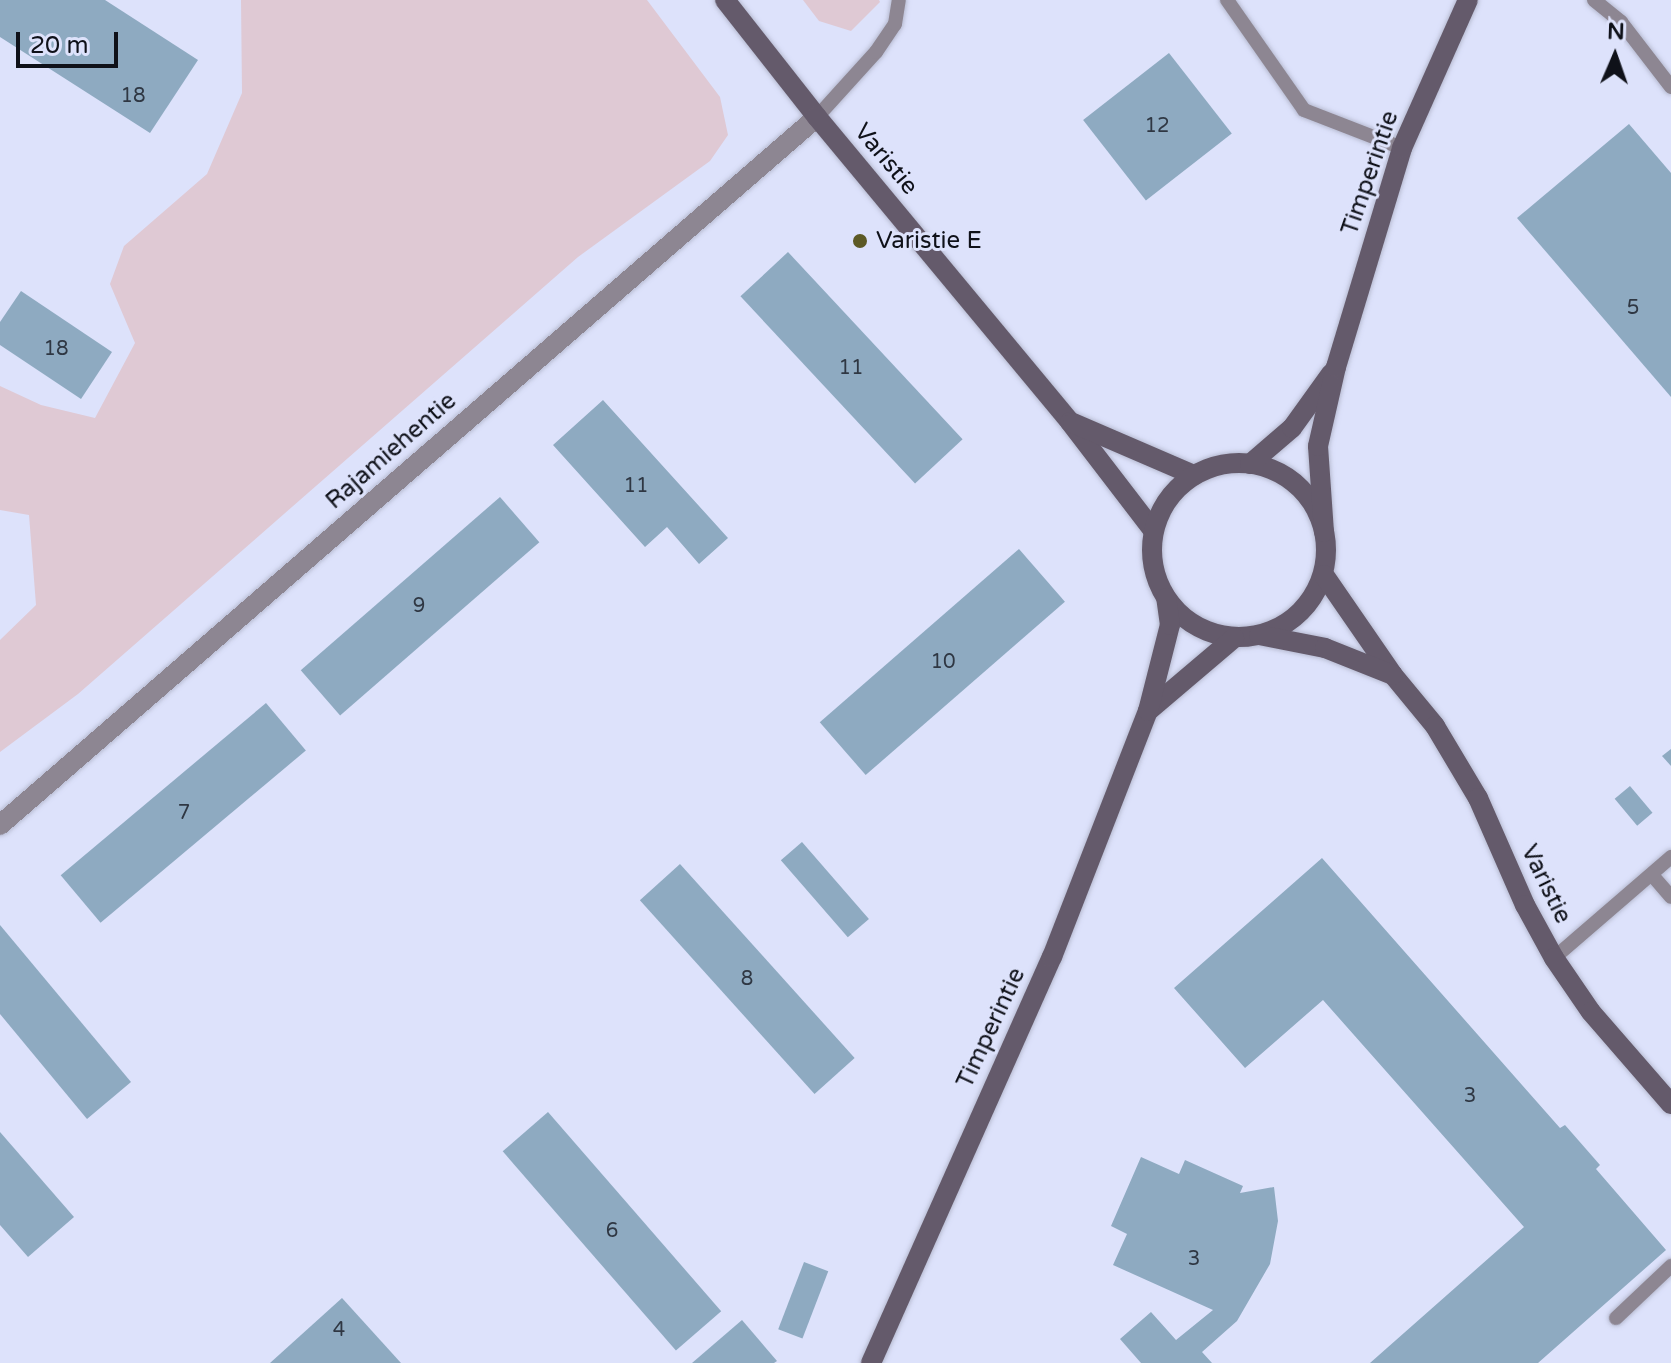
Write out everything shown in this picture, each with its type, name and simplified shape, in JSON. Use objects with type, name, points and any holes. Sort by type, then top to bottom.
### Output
[{"type":"street","name":"Varistie","points":[[725,0],[817,117],[1070,422],[1153,530]]},
{"type":"street","name":"Timperintie","points":[[1324,532],[1318,446],[1336,367],[1402,148],[1468,0]]},
{"type":"street","name":"Rajamiehentie","points":[[0,825],[817,117]]},
{"type":"street","name":"Timperintie","points":[[1250,464],[1292,428],[1336,367]]},
{"type":"street","points":[[1070,422],[1194,475]]},
{"type":"street","points":[[1221,464],[1250,464],[1276,471],[1298,486],[1315,507],[1324,532],[1324,575],[1306,607],[1285,625],[1259,635],[1234,638],[1208,632],[1184,618],[1166,598],[1155,575],[1153,530],[1164,505],[1194,475],[1221,464]]},
{"type":"street","name":"Varistie","points":[[1324,575],[1393,675],[1435,726],[1478,798],[1525,905],[1554,958],[1591,1012],[1671,1104]]},
{"type":"street","name":"Timperintie","points":[[871,1363],[1052,957],[1148,711],[1170,625],[1166,598]]},
{"type":"street","name":"Varistie","points":[[1259,635],[1325,648],[1393,675]]},
{"type":"street","name":"Timperintie","points":[[1148,711],[1234,638]]},
{"type":"lane","points":[[817,117],[876,52],[895,24],[899,0]]},
{"type":"lane","points":[[1227,0],[1304,110],[1402,148]]},
{"type":"lane","points":[[1594,0],[1621,22],[1671,87]]},
{"type":"lane","points":[[1554,958],[1671,857]]},
{"type":"lane","points":[[1652,875],[1671,897]]},
{"type":"lane","points":[[1616,1318],[1671,1266]]},
{"type":"shaded area","points":[[241,0],[647,0],[720,97],[728,135],[710,161],[578,257],[78,694],[0,752],[0,640],[36,605],[29,515],[0,510],[0,386],[41,405],[95,418],[135,343],[110,284],[124,246],[207,174],[242,93]]},
{"type":"shaded area","points":[[803,0],[880,2],[851,31],[819,21]]},
{"type":"building","points":[[0,0],[105,0],[198,60],[150,133],[0,37]]},
{"type":"building","points":[[1169,53],[1232,133],[1146,200],[1083,120]]},
{"type":"building","points":[[1629,124],[1671,173],[1671,397],[1517,218]]},
{"type":"building","points":[[788,252],[963,439],[915,484],[740,296]]},
{"type":"building","points":[[21,291],[112,352],[81,399],[0,345],[0,322]]},
{"type":"building","points":[[603,400],[728,538],[699,564],[667,527],[645,547],[553,445]]},
{"type":"building","points":[[500,497],[539,542],[340,715],[301,670]]},
{"type":"building","points":[[1019,549],[1065,602],[866,775],[820,722]]},
{"type":"building","points":[[266,703],[306,750],[101,923],[61,875]]},
{"type":"building","points":[[1671,749],[1671,766],[1662,756]]},
{"type":"building","points":[[1630,786],[1652,813],[1637,826],[1615,799]]},
{"type":"building","points":[[802,842],[869,919],[848,937],[781,860]]},
{"type":"building","points":[[1322,858],[1560,1128],[1565,1125],[1600,1165],[1596,1169],[1666,1250],[1538,1363],[1370,1363],[1524,1227],[1323,1000],[1245,1068],[1174,988]]},
{"type":"building","points":[[680,864],[855,1058],[815,1094],[640,900]]},
{"type":"building","points":[[0,925],[131,1082],[87,1119],[0,1014]]},
{"type":"building","points":[[548,1112],[721,1311],[676,1351],[503,1151]]},
{"type":"building","points":[[0,1132],[74,1217],[28,1257],[0,1225]]},
{"type":"building","points":[[1141,1157],[1179,1174],[1185,1160],[1243,1186],[1240,1193],[1274,1187],[1278,1221],[1270,1264],[1237,1321],[1202,1352],[1212,1363],[1141,1363],[1120,1339],[1151,1312],[1176,1340],[1213,1310],[1113,1265],[1127,1234],[1111,1226]]},
{"type":"building","points":[[804,1262],[828,1271],[802,1339],[778,1329]]},
{"type":"building","points":[[342,1298],[401,1363],[270,1363]]},
{"type":"building","points":[[742,1320],[777,1361],[692,1363]]},
{"type":"place","name":"Varistie E","points":[[860,241]]}]
